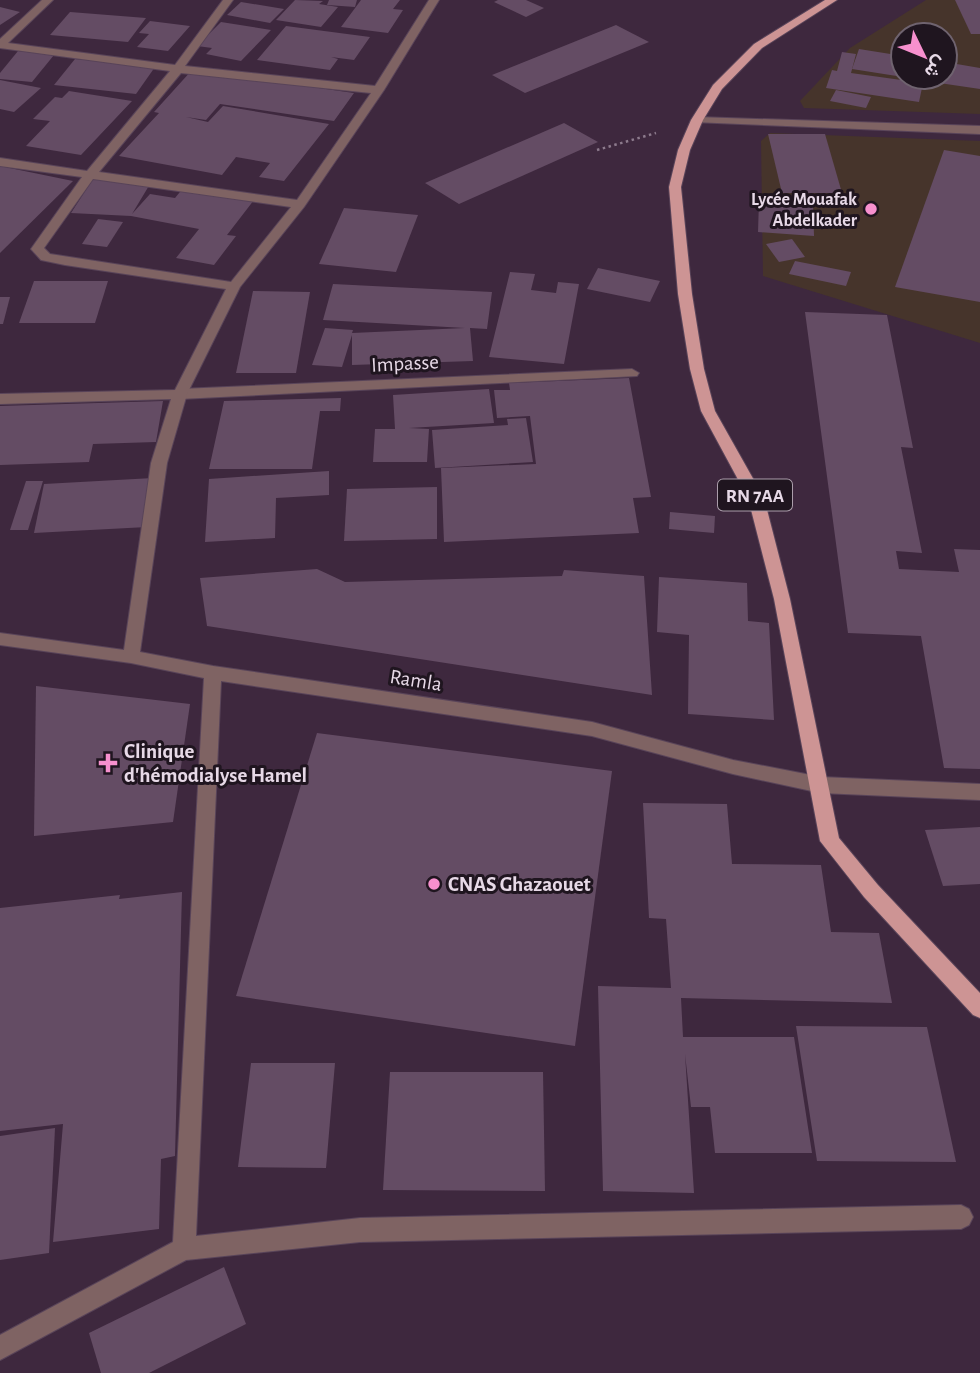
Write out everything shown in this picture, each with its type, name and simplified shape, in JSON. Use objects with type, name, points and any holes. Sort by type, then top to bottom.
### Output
[{"type":"main road","name":"RN 7AA","points":[[832,0],[758,46],[717,87],[697,120],[684,150],[675,187],[678,238],[697,369],[708,411],[756,498],[782,599],[830,841],[872,891],[980,1008]]},
{"type":"street","points":[[0,45],[48,0]]},
{"type":"street","points":[[228,0],[178,69],[89,176],[41,239],[37,249],[39,253],[65,261],[234,286]]},
{"type":"street","points":[[131,657],[159,463],[180,394],[234,286],[300,204],[378,90],[433,0]]},
{"type":"street","points":[[0,45],[178,69],[378,90]]},
{"type":"street","points":[[697,120],[980,130]]},
{"type":"street","points":[[0,162],[300,204]]},
{"type":"street","name":"Impasse","points":[[0,399],[180,394],[632,373]]},
{"type":"street","name":"Ramla","points":[[0,639],[592,729],[733,767],[821,785],[980,792]]},
{"type":"street","points":[[184,1249],[213,673]]},
{"type":"street","points":[[0,1348],[184,1249],[360,1230],[961,1217]]},
{"type":"path","points":[[597,150],[697,120]]},
{"type":"shaded area","points":[[926,0],[980,0],[980,114],[804,108],[800,101],[850,48],[889,23],[889,91],[959,91],[959,21],[893,21]]},
{"type":"shaded area","name":"Lycée Mouafak Abdelkader","points":[[770,133],[980,141],[980,343],[763,276],[761,141]]},
{"type":"building","points":[[295,0],[323,1],[319,4],[338,7],[321,27],[276,20]]},
{"type":"building","points":[[329,0],[357,0],[355,7],[327,5]]},
{"type":"building","points":[[361,0],[400,0],[393,9],[403,10],[388,33],[341,27]]},
{"type":"building","points":[[526,0],[544,8],[526,17],[494,2]]},
{"type":"building","points":[[955,0],[980,0],[980,34],[971,34]]},
{"type":"building","points":[[241,2],[284,9],[270,23],[227,15]]},
{"type":"building","points":[[0,7],[20,12],[0,25]]},
{"type":"building","points":[[70,12],[146,18],[128,42],[50,35]]},
{"type":"building","points":[[150,21],[190,26],[168,51],[137,47],[149,34],[139,33]]},
{"type":"building","points":[[221,22],[271,30],[241,61],[206,54],[212,48],[197,46]]},
{"type":"building","points":[[616,25],[649,42],[525,93],[492,75]]},
{"type":"building","points":[[286,26],[370,37],[354,60],[331,57],[338,59],[330,70],[257,60]]},
{"type":"building","points":[[859,49],[889,54],[889,75],[852,69]]},
{"type":"building","points":[[18,51],[54,55],[32,82],[0,79],[0,73]]},
{"type":"building","points":[[842,52],[856,54],[851,73],[889,78],[889,91],[921,91],[919,102],[826,88],[832,70],[837,71]]},
{"type":"building","points":[[75,59],[155,67],[136,94],[54,85]]},
{"type":"building","points":[[959,64],[980,68],[980,89],[959,86]]},
{"type":"building","points":[[192,70],[354,93],[334,121],[220,104],[206,120],[186,117],[208,122],[223,106],[329,124],[284,181],[259,177],[270,163],[236,157],[222,175],[119,156],[159,113],[154,112]]},
{"type":"building","points":[[0,80],[41,88],[14,112],[0,109]]},
{"type":"building","points":[[836,90],[871,97],[866,108],[830,101]]},
{"type":"building","points":[[69,91],[132,101],[81,155],[26,146],[50,121],[33,119],[55,97],[62,98]]},
{"type":"building","points":[[564,123],[598,142],[459,204],[425,183]]},
{"type":"building","points":[[768,134],[825,134],[842,193],[782,193]]},
{"type":"building","points":[[944,150],[980,156],[980,302],[895,287]]},
{"type":"building","points":[[0,166],[73,181],[0,253]]},
{"type":"building","points":[[93,179],[150,184],[132,214],[150,194],[175,198],[184,187],[254,200],[227,235],[236,236],[214,265],[176,258],[199,229],[131,216],[71,213]]},
{"type":"building","points":[[759,200],[813,203],[814,236],[758,232]]},
{"type":"building","points":[[344,208],[418,215],[396,272],[319,264]]},
{"type":"building","points":[[98,219],[123,222],[107,247],[82,244]]},
{"type":"building","points":[[792,239],[805,257],[779,262],[766,244]]},
{"type":"building","points":[[795,261],[851,272],[846,286],[789,274]]},
{"type":"building","points":[[598,268],[660,281],[650,302],[587,289]]},
{"type":"building","points":[[510,272],[535,274],[531,290],[556,293],[558,282],[579,284],[564,364],[489,357]]},
{"type":"building","points":[[34,281],[108,281],[95,323],[19,323]]},
{"type":"building","points":[[333,284],[492,292],[487,329],[470,328],[473,361],[352,365],[352,335],[342,367],[312,365],[325,328],[353,330],[352,333],[465,328],[323,320]]},
{"type":"building","points":[[253,291],[310,292],[296,373],[236,373]]},
{"type":"building","points":[[0,297],[10,297],[3,324],[0,324]]},
{"type":"building","points":[[805,312],[887,315],[913,448],[901,447],[922,553],[896,551],[899,569],[959,572],[954,549],[980,550],[980,769],[944,768],[921,636],[848,633]]},
{"type":"building","points":[[629,378],[651,497],[633,498],[639,533],[444,542],[441,468],[536,464],[530,416],[497,418],[494,390],[510,390],[509,383]]},
{"type":"building","points":[[489,389],[494,423],[409,428],[429,429],[427,462],[373,462],[375,429],[395,429],[393,395]]},
{"type":"building","points":[[341,398],[340,411],[320,411],[312,469],[209,469],[224,401]]},
{"type":"building","points":[[163,401],[156,442],[93,444],[89,462],[0,465],[0,406]]},
{"type":"building","points":[[526,418],[533,462],[435,468],[432,430],[508,425],[507,419]]},
{"type":"building","points":[[329,471],[329,495],[276,498],[275,538],[205,542],[209,479]]},
{"type":"building","points":[[153,478],[147,527],[34,533],[44,484]]},
{"type":"building","points":[[26,481],[43,481],[28,530],[10,530]]},
{"type":"building","points":[[437,487],[437,539],[344,541],[347,489]]},
{"type":"building","points":[[670,512],[715,516],[714,533],[669,529]]},
{"type":"building","points":[[317,569],[345,582],[562,576],[564,570],[644,576],[652,695],[207,626],[200,578]]},
{"type":"building","points":[[659,577],[747,583],[748,621],[769,623],[774,720],[688,714],[689,635],[657,632]]},
{"type":"building","name":"Clinique d'hémodialyse Hamel","points":[[36,686],[190,704],[173,822],[34,836]]},
{"type":"building","name":"CNAS Ghazaouet","points":[[317,733],[612,771],[575,1046],[236,996]]},
{"type":"building","points":[[643,803],[727,804],[732,864],[821,865],[831,932],[879,933],[892,1003],[681,998],[683,1037],[794,1037],[812,1153],[715,1153],[710,1107],[691,1107],[685,1054],[694,1193],[603,1191],[598,986],[671,988],[666,919],[649,918]]},
{"type":"building","points":[[980,827],[980,884],[943,886],[925,830]]},
{"type":"building","points":[[182,892],[175,1156],[161,1159],[159,1229],[53,1242],[63,1124],[0,1131],[0,908],[120,895],[119,899]]},
{"type":"building","points":[[796,1026],[927,1027],[956,1162],[817,1161]]},
{"type":"building","points":[[251,1063],[335,1063],[326,1168],[238,1167]]},
{"type":"building","points":[[390,1072],[543,1072],[545,1191],[383,1190]]},
{"type":"building","points":[[55,1128],[49,1253],[0,1260],[0,1136]]},
{"type":"building","points":[[224,1267],[246,1324],[149,1373],[101,1373],[89,1333]]},
{"type":"place","name":"Lycée Mouafak Abdelkader","points":[[871,209]]},
{"type":"place","name":"Clinique d'hémodialyse Hamel","points":[[108,763]]},
{"type":"place","name":"CNAS Ghazaouet","points":[[434,884]]}]
